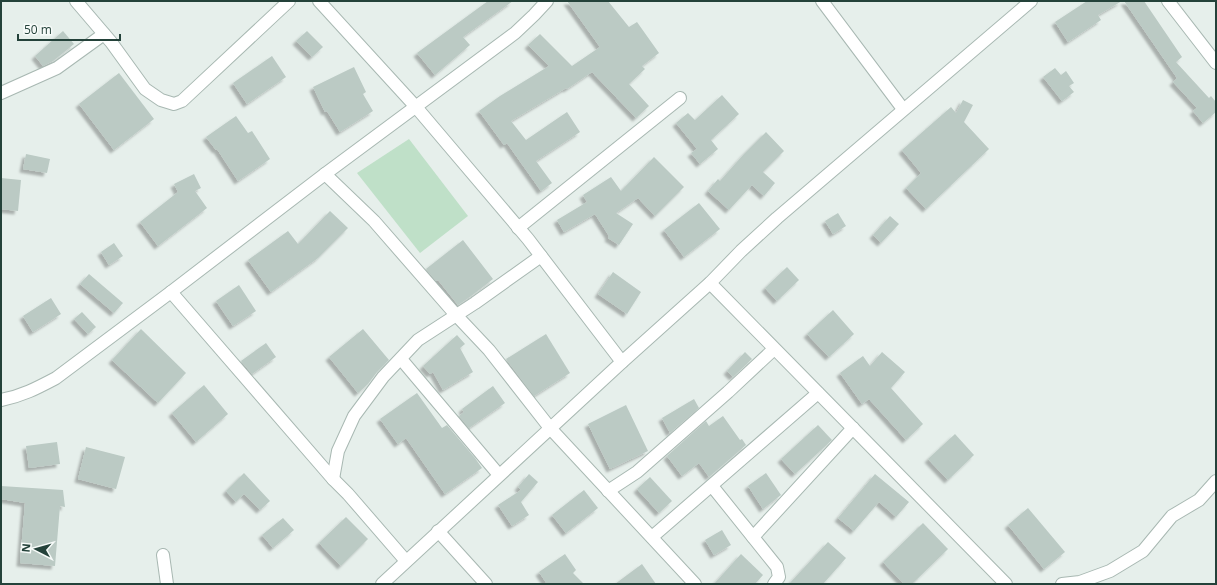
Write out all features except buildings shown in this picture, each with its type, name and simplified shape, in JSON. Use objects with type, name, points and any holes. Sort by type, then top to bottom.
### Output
[{"type":"street","points":[[76,1],[104,34],[145,89],[161,100],[174,104],[182,101],[289,1]]},
{"type":"street","points":[[319,1],[416,107],[518,228],[622,362]]},
{"type":"street","points":[[1,400],[15,397],[35,389],[56,378],[325,174],[515,33],[547,1]]},
{"type":"street","points":[[822,1],[903,109]]},
{"type":"street","points":[[382,584],[550,428],[710,283],[741,251],[777,218],[1031,1]]},
{"type":"street","points":[[1168,1],[1216,63]]},
{"type":"street","points":[[1,93],[57,68],[104,34]]},
{"type":"street","points":[[518,228],[680,98]]},
{"type":"street","points":[[325,174],[374,221],[456,315],[489,350],[550,428],[695,584]]},
{"type":"street","points":[[333,479],[338,451],[354,416],[383,377],[418,340],[541,256]]},
{"type":"street","points":[[710,283],[1006,584]]},
{"type":"street","points":[[170,292],[406,561]]},
{"type":"street","points":[[608,491],[638,472],[774,349]]},
{"type":"street","points":[[401,359],[499,475]]},
{"type":"street","points":[[652,537],[818,393]]},
{"type":"street","points":[[753,537],[853,428]]},
{"type":"street","points":[[1062,584],[1080,582],[1110,571],[1143,551],[1172,516],[1199,500],[1216,481]]},
{"type":"street","points":[[712,486],[777,567],[779,577],[774,584]]},
{"type":"street","points":[[438,531],[486,584]]},
{"type":"street","points":[[163,555],[166,584]]},
{"type":"green space","points":[[409,139],[468,216],[420,253],[357,173]]}]
